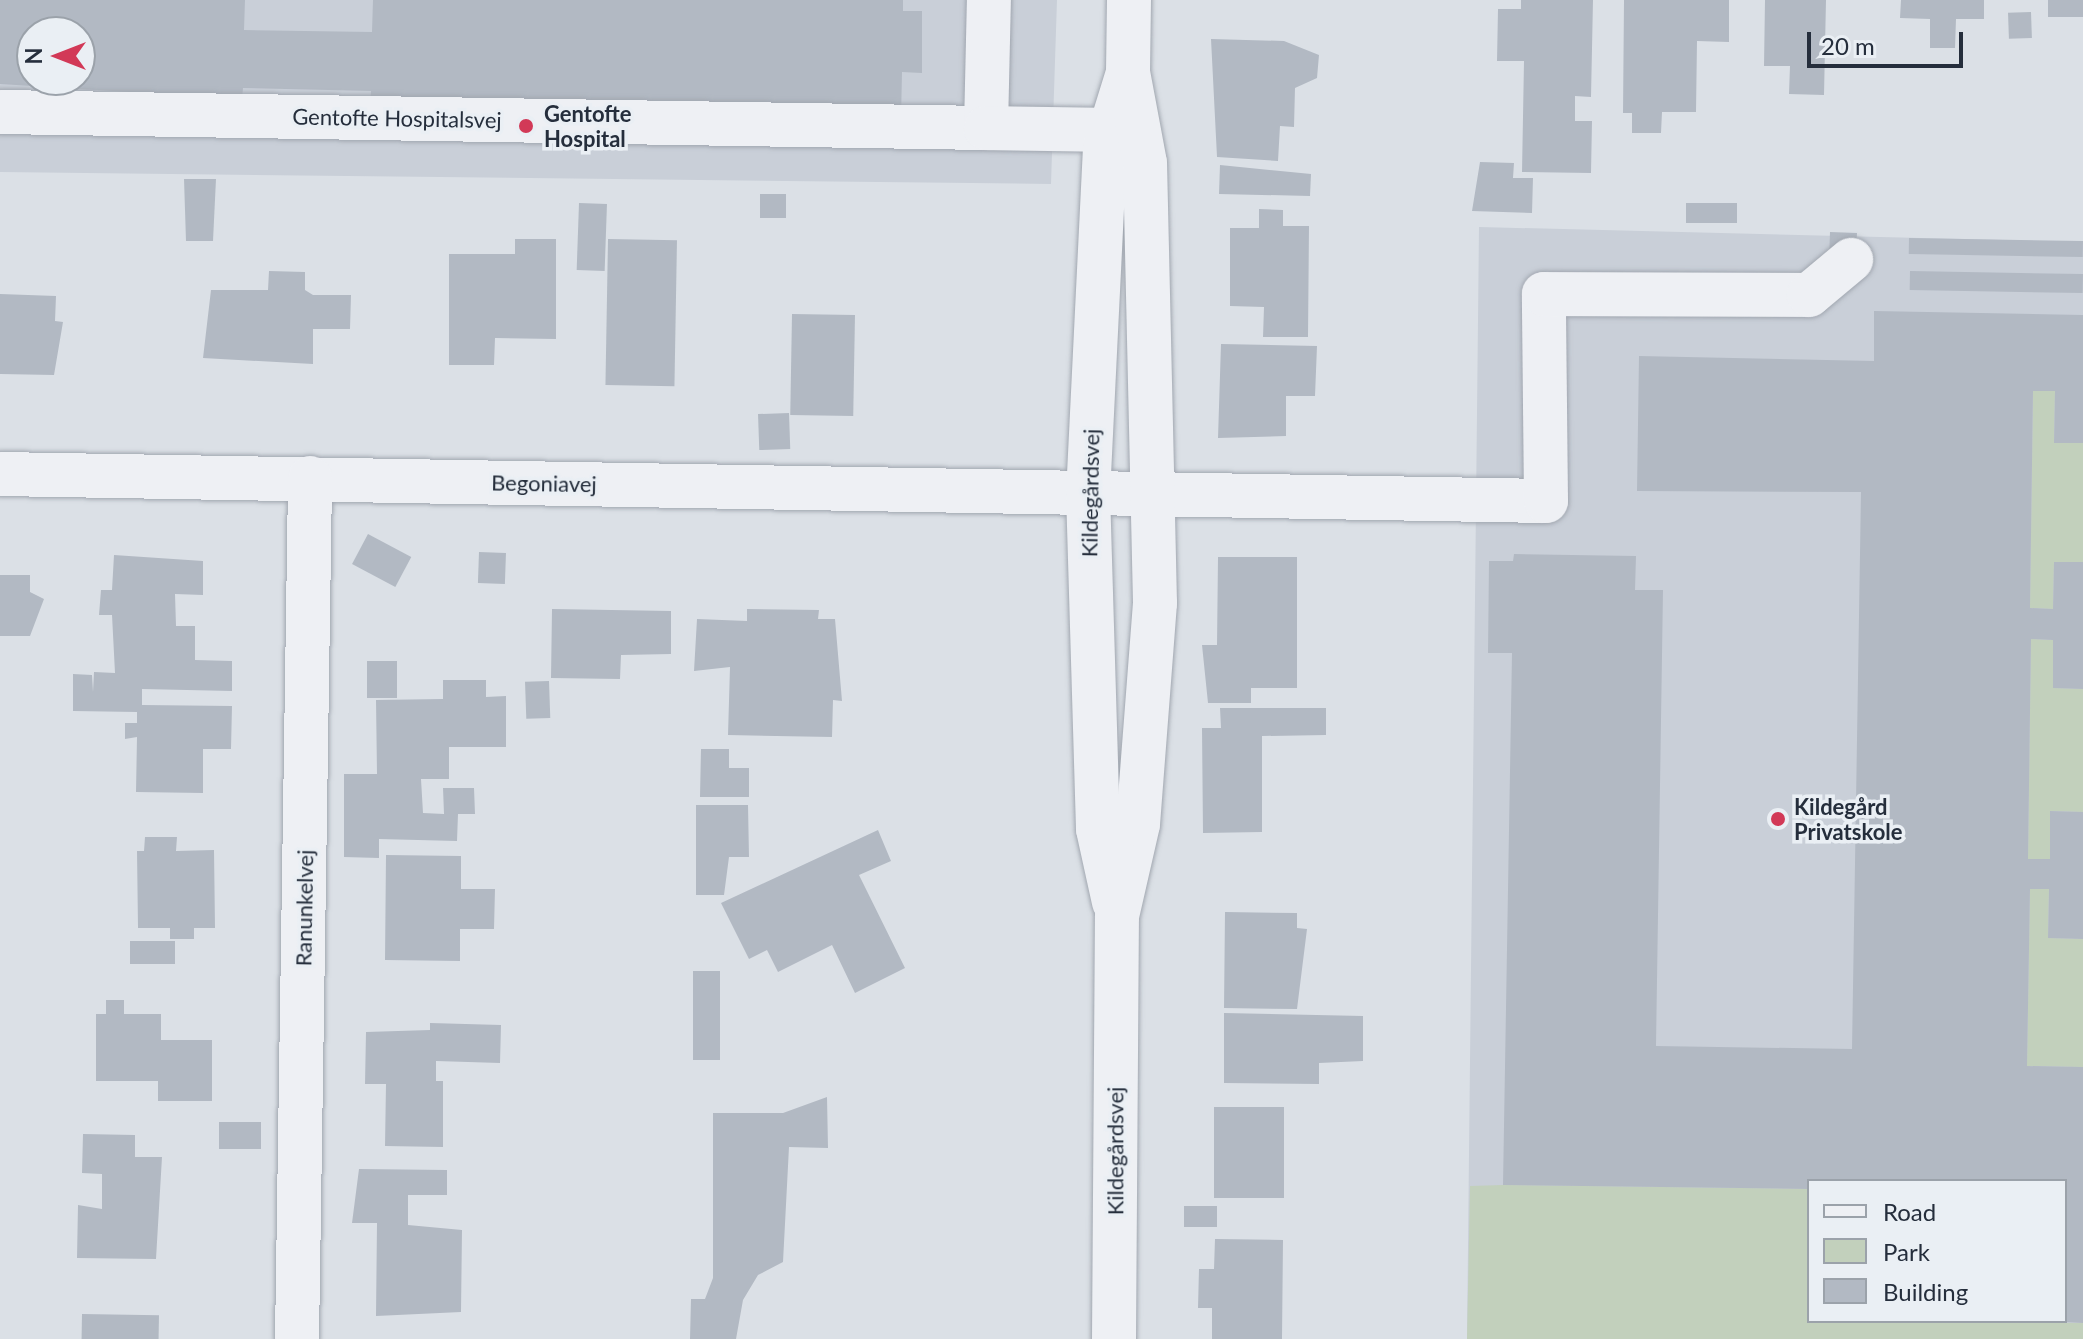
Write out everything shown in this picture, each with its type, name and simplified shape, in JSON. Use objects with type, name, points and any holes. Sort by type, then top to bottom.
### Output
[{"type":"street","points":[[986,128],[989,0]]},
{"type":"street","name":"Kildegårdsvej","points":[[1114,1339],[1117,916],[1138,824],[1155,603],[1145,163],[1128,72],[1129,0]]},
{"type":"street","name":"Kildegårdsvej","points":[[1117,916],[1098,829],[1088,495],[1110,130],[1128,72]]},
{"type":"street","name":"Gentofte Hospitalsvej","points":[[0,112],[1110,130]]},
{"type":"street","name":"Begoniavej","points":[[0,474],[1154,497],[1546,501],[1544,294],[1809,295],[1851,260]]},
{"type":"street","name":"Ranunkelvej","points":[[297,1339],[310,478]]},
{"type":"shaded area","name":"Gentofte Hospital","points":[[0,0],[1057,0],[1051,184],[0,172]]},
{"type":"shaded area","name":"Kildegård Privatskole","points":[[1479,227],[2083,242],[2083,1339],[1467,1339]]},
{"type":"green space","points":[[2033,391],[2055,391],[2054,443],[2083,443],[2083,562],[2054,562],[2053,609],[2030,608]]},
{"type":"green space","points":[[2031,639],[2053,640],[2053,688],[2083,689],[2083,812],[2051,811],[2050,859],[2028,859]]},
{"type":"green space","points":[[2030,889],[2049,889],[2048,938],[2083,939],[2083,1067],[2027,1066]]},
{"type":"green space","points":[[1470,1186],[1807,1189],[1807,1323],[2083,1323],[2083,1339],[1467,1339]]},
{"type":"building","points":[[0,0],[245,0],[244,30],[372,32],[373,0],[903,0],[903,11],[922,11],[922,73],[902,72],[901,119],[370,106],[371,91],[243,88],[242,99],[96,90],[96,16],[16,16],[16,85],[0,84]]},
{"type":"building","points":[[1521,0],[1593,0],[1591,97],[1575,96],[1575,121],[1592,121],[1591,173],[1522,172],[1524,61],[1497,61],[1498,9],[1521,9]]},
{"type":"building","points":[[1624,0],[1729,0],[1729,42],[1697,41],[1696,112],[1662,112],[1661,133],[1632,133],[1632,113],[1623,113]]},
{"type":"building","points":[[1765,0],[1826,0],[1824,95],[1789,94],[1790,66],[1764,66]]},
{"type":"building","points":[[1901,0],[1984,0],[1984,19],[1956,19],[1955,48],[1930,48],[1930,19],[1900,18]]},
{"type":"building","points":[[2048,0],[2083,0],[2083,17],[2048,17]]},
{"type":"building","points":[[2031,12],[2032,38],[2009,39],[2008,13]]},
{"type":"building","points":[[1211,39],[1284,41],[1319,55],[1317,78],[1295,88],[1294,127],[1280,126],[1278,161],[1217,157]]},
{"type":"building","points":[[1480,162],[1514,163],[1513,178],[1533,178],[1532,213],[1472,211]]},
{"type":"building","points":[[1220,165],[1311,174],[1310,196],[1219,194]]},
{"type":"building","points":[[184,179],[216,179],[213,241],[186,241]]},
{"type":"building","points":[[760,194],[786,194],[786,218],[760,218]]},
{"type":"building","points":[[579,203],[607,204],[605,271],[577,270]]},
{"type":"building","points":[[1686,203],[1737,203],[1737,223],[1686,223]]},
{"type":"building","points":[[1259,209],[1283,210],[1283,226],[1309,226],[1308,337],[1263,337],[1264,307],[1230,306],[1230,228],[1259,228]]},
{"type":"building","points":[[1830,232],[1857,233],[1856,251],[1829,250]]},
{"type":"building","points":[[1909,238],[2083,241],[2083,257],[1909,254]]},
{"type":"building","points":[[515,239],[556,239],[556,339],[495,338],[494,365],[449,365],[449,254],[515,254]]},
{"type":"building","points":[[608,239],[677,240],[674,386],[605,385]]},
{"type":"building","points":[[269,271],[305,272],[305,290],[313,295],[351,295],[350,329],[313,329],[313,364],[203,358],[211,290],[268,290]]},
{"type":"building","points":[[1910,271],[2083,274],[2083,293],[1910,290]]},
{"type":"building","points":[[0,294],[56,296],[55,321],[63,322],[54,375],[0,374]]},
{"type":"building","points":[[1874,311],[2083,315],[2083,443],[2054,443],[2055,391],[2033,391],[2030,608],[2053,609],[2054,562],[2083,562],[2083,689],[2053,688],[2053,640],[2031,639],[2028,859],[2050,859],[2050,811],[2083,812],[2083,939],[2048,938],[2049,889],[2030,889],[2027,1066],[2083,1067],[2083,1323],[2067,1322],[2067,1179],[1807,1179],[1807,1189],[1503,1185],[1512,653],[1488,653],[1489,561],[1513,561],[1514,554],[1636,556],[1635,590],[1663,590],[1656,1046],[1852,1049],[1861,492],[1637,491],[1639,356],[1874,361]]},
{"type":"building","points":[[792,314],[855,315],[853,416],[790,415]]},
{"type":"building","points":[[1221,344],[1317,346],[1315,396],[1286,396],[1286,436],[1218,438]]},
{"type":"building","points":[[789,413],[790,449],[759,450],[758,414]]},
{"type":"building","points":[[368,534],[411,557],[395,587],[352,564]]},
{"type":"building","points":[[479,552],[506,553],[505,584],[478,583]]},
{"type":"building","points":[[114,555],[203,561],[203,595],[175,594],[176,626],[195,626],[195,660],[232,661],[232,691],[142,689],[142,705],[232,706],[231,749],[203,749],[203,793],[136,792],[137,737],[125,739],[125,723],[137,723],[137,712],[73,711],[73,674],[92,675],[93,692],[94,672],[115,673],[112,615],[99,615],[101,590],[112,590]]},
{"type":"building","points":[[1218,557],[1297,557],[1297,688],[1251,688],[1251,703],[1208,703],[1202,645],[1217,645]]},
{"type":"building","points":[[0,575],[30,575],[30,592],[44,599],[30,636],[0,636]]},
{"type":"building","points":[[552,609],[671,611],[671,654],[621,655],[620,679],[551,678]]},
{"type":"building","points":[[747,609],[819,610],[818,619],[835,619],[842,701],[833,700],[832,737],[728,735],[730,667],[694,671],[697,619],[747,621]]},
{"type":"building","points":[[367,661],[397,661],[397,698],[367,698]]},
{"type":"building","points":[[443,680],[486,680],[486,697],[506,696],[506,747],[449,747],[449,779],[421,779],[423,813],[444,814],[443,788],[474,788],[475,814],[458,814],[457,841],[379,839],[379,858],[344,857],[344,774],[377,774],[376,700],[443,699]]},
{"type":"building","points":[[549,681],[550,718],[526,719],[525,682]]},
{"type":"building","points":[[1220,708],[1326,708],[1326,735],[1262,736],[1262,832],[1203,833],[1202,728],[1221,728]]},
{"type":"building","points":[[701,749],[729,749],[729,768],[749,768],[749,797],[700,797]]},
{"type":"building","points":[[696,805],[748,805],[749,857],[729,857],[724,895],[696,895]]},
{"type":"building","points":[[878,830],[891,861],[859,875],[905,968],[855,993],[832,945],[778,972],[767,950],[749,959],[721,903]]},
{"type":"building","points":[[145,837],[177,837],[176,851],[214,850],[215,928],[194,928],[194,939],[170,939],[170,928],[138,928],[137,851],[144,851]]},
{"type":"building","points":[[386,855],[461,856],[461,889],[495,889],[494,929],[460,929],[460,961],[385,960]]},
{"type":"building","points":[[1225,912],[1297,913],[1297,928],[1307,929],[1297,1009],[1224,1008]]},
{"type":"building","points":[[130,941],[175,941],[175,964],[130,964]]},
{"type":"building","points":[[693,971],[720,971],[720,1060],[693,1060]]},
{"type":"building","points":[[106,1000],[124,1000],[124,1014],[161,1014],[161,1040],[212,1040],[212,1101],[158,1101],[158,1081],[96,1081],[96,1014],[106,1014]]},
{"type":"building","points":[[1224,1013],[1363,1016],[1363,1061],[1319,1063],[1319,1084],[1224,1083]]},
{"type":"building","points":[[430,1023],[501,1025],[500,1063],[436,1061],[436,1081],[443,1081],[443,1147],[385,1146],[386,1084],[365,1084],[366,1032],[430,1030]]},
{"type":"building","points":[[827,1097],[828,1148],[789,1147],[783,1262],[758,1275],[743,1300],[736,1339],[690,1339],[691,1299],[705,1299],[713,1278],[713,1113],[783,1113]]},
{"type":"building","points":[[1214,1107],[1284,1107],[1284,1198],[1214,1198]]},
{"type":"building","points":[[219,1122],[261,1122],[261,1149],[219,1149]]},
{"type":"building","points":[[83,1134],[135,1135],[135,1157],[162,1157],[156,1259],[77,1258],[78,1205],[102,1209],[102,1174],[82,1173]]},
{"type":"building","points":[[359,1169],[447,1170],[447,1195],[408,1195],[408,1225],[462,1230],[461,1312],[376,1316],[377,1223],[352,1223]]},
{"type":"building","points":[[1184,1206],[1217,1206],[1217,1227],[1184,1227]]},
{"type":"building","points":[[1215,1239],[1283,1240],[1282,1339],[1212,1339],[1212,1308],[1198,1308],[1199,1269],[1214,1269]]},
{"type":"building","points":[[82,1314],[159,1315],[159,1339],[82,1339]]},
{"type":"place","name":"Gentofte Hospital","points":[[526,126]]},
{"type":"place","name":"Kildegård Privatskole","points":[[1778,819]]}]
